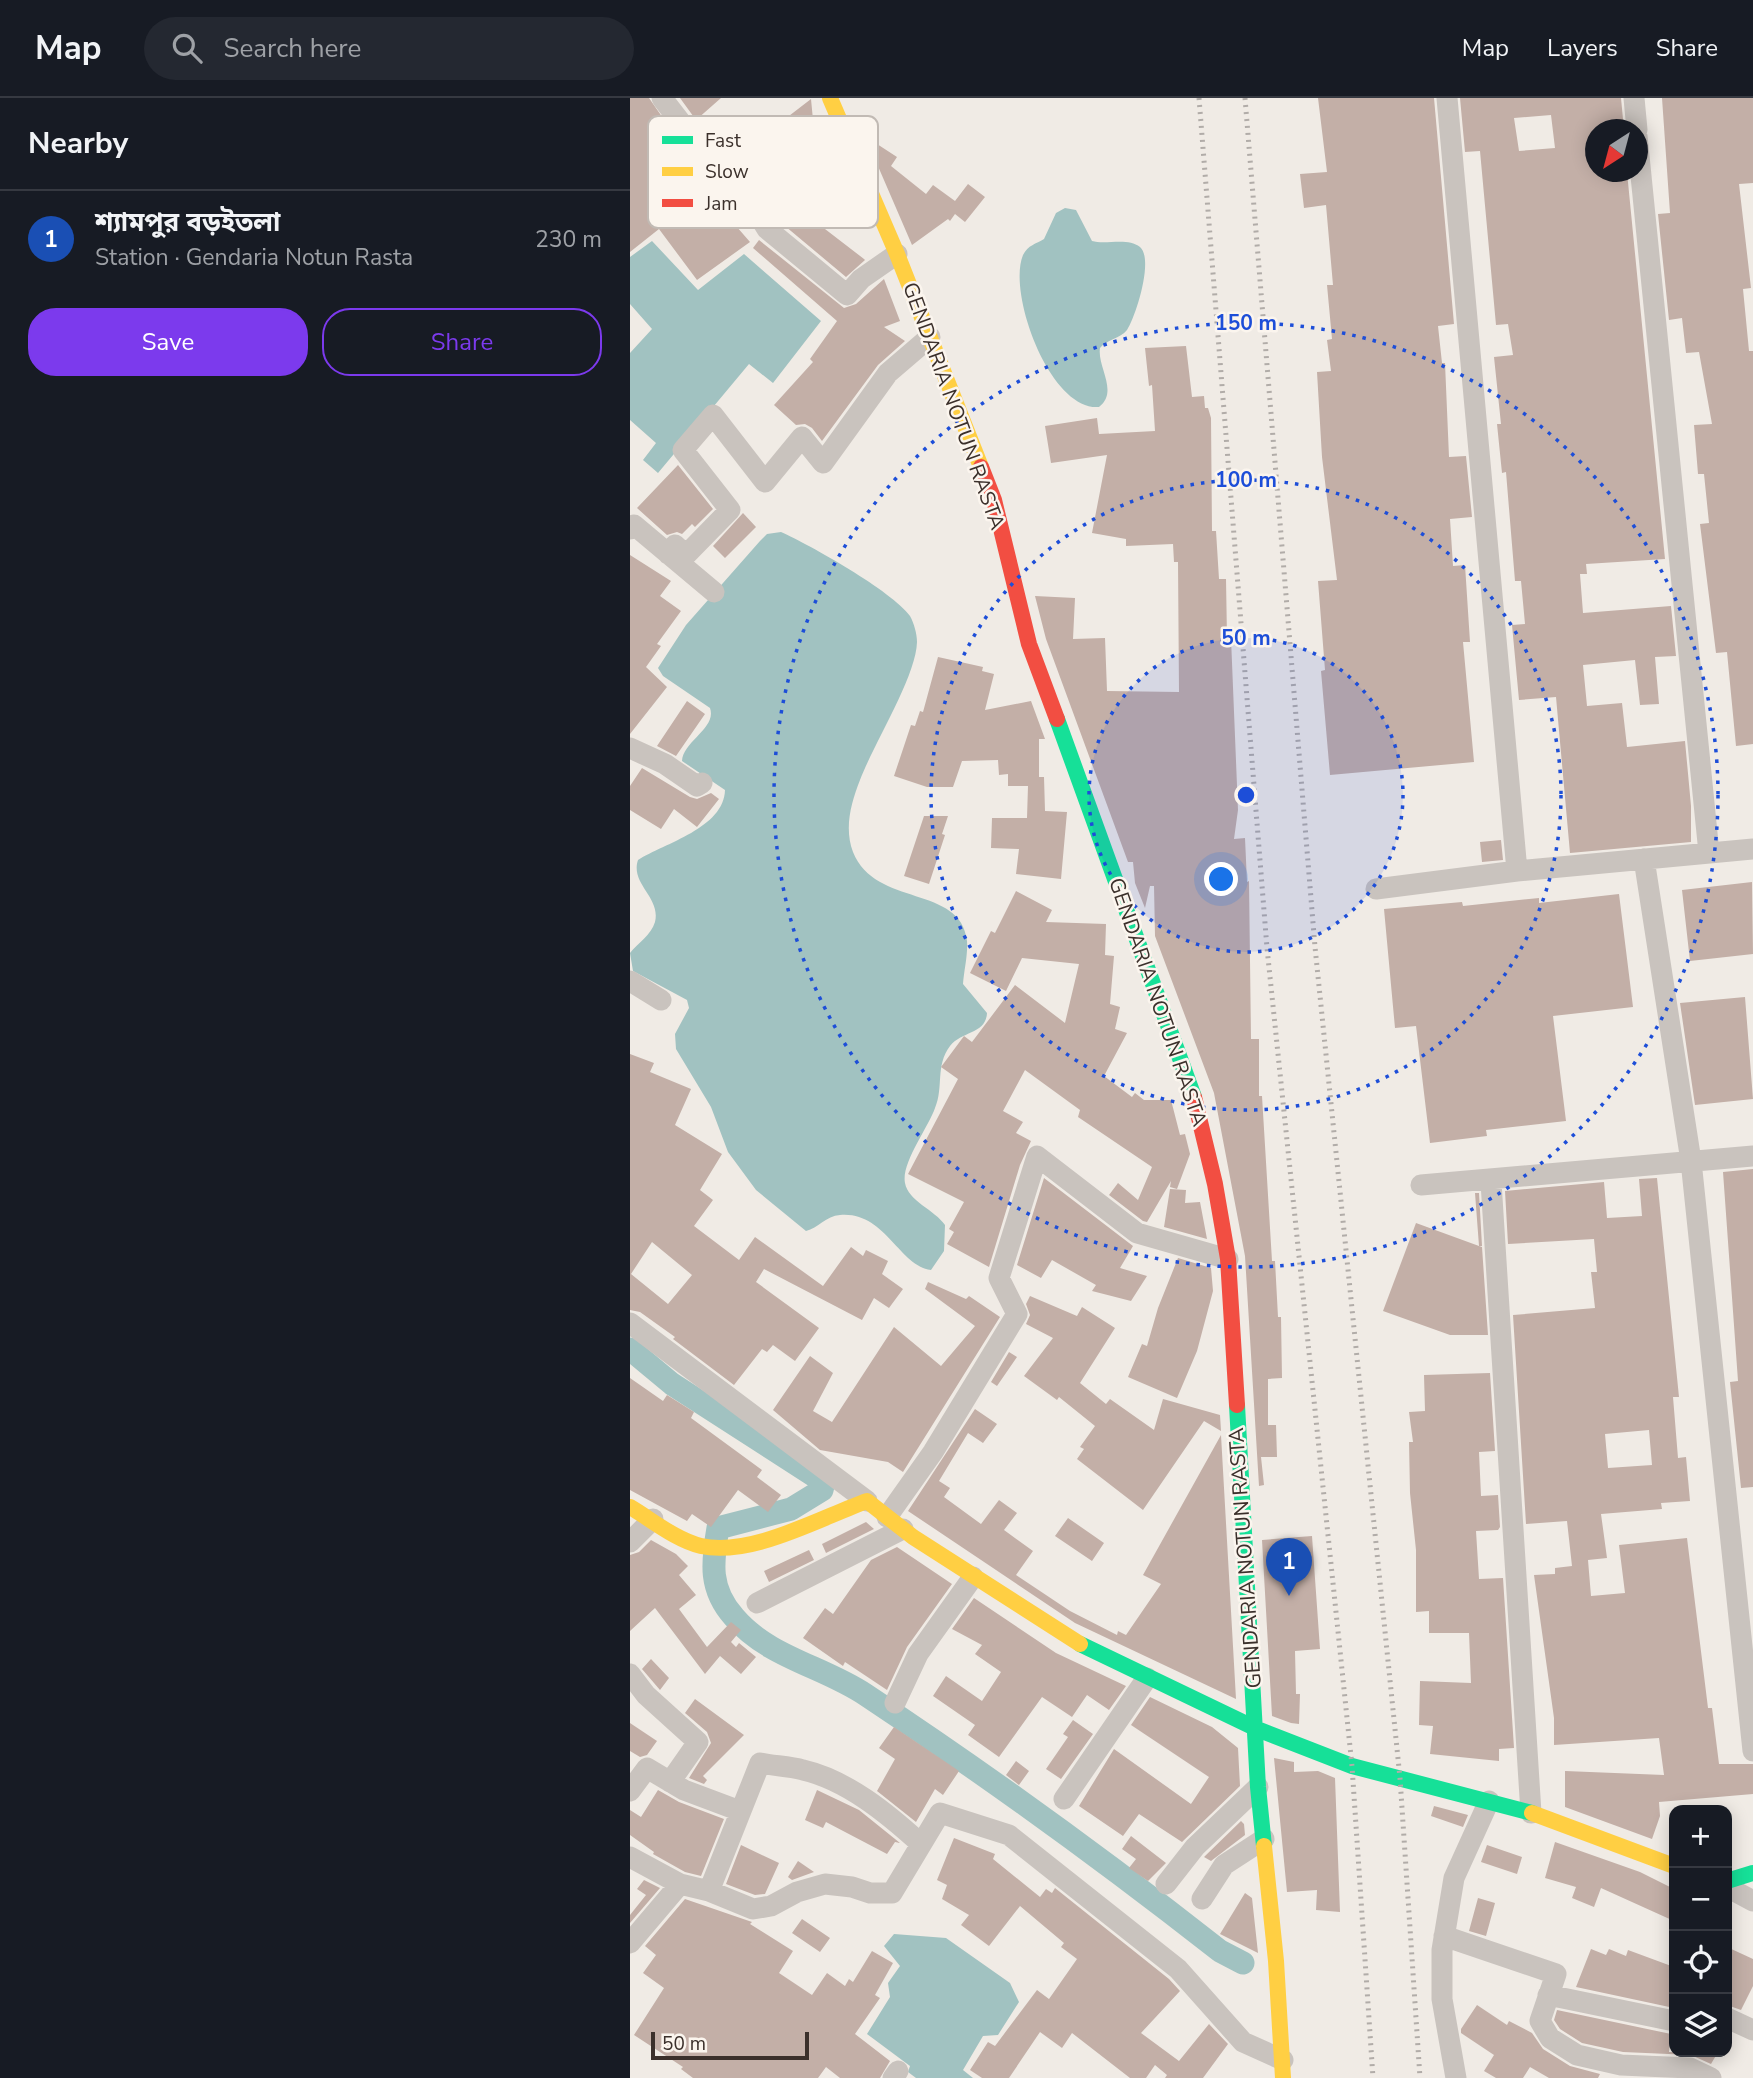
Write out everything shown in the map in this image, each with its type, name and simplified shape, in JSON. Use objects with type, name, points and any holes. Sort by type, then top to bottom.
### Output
[{"type":"main road","name":"GENDARIA NOTUN RASTA","points":[[830,98],[838,116]]},
{"type":"main road","name":"GENDARIA NOTUN RASTA","points":[[878,210],[994,500],[1029,644],[1191,1085],[1215,1184],[1228,1259],[1257,1729],[1258,1787],[1276,1961],[1279,2042],[1283,2069]]},
{"type":"main road","points":[[630,1507],[700,1546],[726,1549],[792,1531],[867,1501],[973,1577],[1066,1637],[1257,1729],[1352,1766],[1531,1813],[1669,1864]]},
{"type":"main road","points":[[1732,1879],[1753,1873]]},
{"type":"street","points":[[662,98],[676,116]]},
{"type":"street","points":[[1447,98],[1517,871]]},
{"type":"street","points":[[1634,98],[1636,119]]},
{"type":"street","points":[[1642,182],[1709,853]]},
{"type":"street","points":[[770,228],[789,248],[847,295],[861,279],[897,254]]},
{"type":"street","points":[[668,554],[675,545],[686,555],[730,510],[683,450],[713,415],[765,482],[802,437],[823,463],[888,373],[930,337]]},
{"type":"street","points":[[630,529],[634,525],[715,592]]},
{"type":"street","points":[[630,748],[665,764],[697,786],[702,783]]},
{"type":"street","points":[[1376,889],[1517,871],[1753,849]]},
{"type":"street","points":[[1644,859],[1691,1161],[1752,1739]]},
{"type":"street","points":[[630,981],[660,1000]]},
{"type":"street","points":[[757,1602],[895,1523],[933,1452],[1017,1314],[999,1278],[1038,1156],[1137,1233],[1228,1259]]},
{"type":"street","points":[[1421,1185],[1491,1182],[1753,1156]]},
{"type":"street","points":[[1491,1182],[1531,1813]]},
{"type":"street","points":[[630,1323],[867,1501]]},
{"type":"street","points":[[630,1542],[653,1519]]},
{"type":"street","points":[[895,1703],[918,1654],[973,1577]]},
{"type":"street","points":[[630,1674],[646,1695],[698,1742],[670,1782]]},
{"type":"street","points":[[1064,1799],[1147,1678]]},
{"type":"street","points":[[709,1891],[760,1763],[803,1770],[832,1780],[897,1822],[921,1844]]},
{"type":"street","points":[[630,1791],[637,1767],[647,1768],[709,1801],[740,1811]]},
{"type":"street","points":[[1166,1884],[1195,1847],[1258,1787]]},
{"type":"street","points":[[1456,2078],[1442,1998],[1444,1936],[1454,1878],[1489,1801]]},
{"type":"street","points":[[630,1857],[680,1884],[709,1891],[753,1909],[771,1906],[797,1892],[825,1884],[852,1886],[870,1893],[892,1893],[940,1813],[1009,1835],[1178,1969],[1243,2042],[1283,2069]]},
{"type":"street","points":[[1202,1899],[1224,1865],[1264,1839]]},
{"type":"street","points":[[630,1943],[680,1884]]},
{"type":"street","points":[[1732,1890],[1753,1901]]},
{"type":"street","points":[[1444,1936],[1556,1974],[1540,2021],[1550,2038],[1577,2055],[1608,2070],[1690,2068],[1711,2078]]},
{"type":"street","points":[[1548,1995],[1669,2020]]},
{"type":"street","points":[[1732,2020],[1753,2030]]},
{"type":"water","points":[[1065,208],[1076,210],[1092,241],[1129,242],[1140,247],[1144,253],[1142,288],[1131,323],[1124,333],[1100,348],[1107,394],[1099,407],[1081,403],[1064,390],[1049,371],[1027,321],[1021,295],[1023,255],[1030,247],[1044,239],[1056,213]]},
{"type":"water","points":[[652,241],[698,290],[744,254],[821,321],[773,383],[749,364],[658,473],[643,460],[656,443],[630,420],[630,353],[652,329],[630,304],[630,257]]},
{"type":"water","points":[[781,532],[830,558],[886,594],[910,616],[916,632],[915,656],[910,673],[860,780],[851,807],[849,834],[853,852],[864,870],[879,882],[950,911],[961,923],[967,941],[963,984],[987,1013],[986,1020],[978,1029],[955,1041],[945,1054],[938,1100],[911,1156],[905,1175],[905,1183],[911,1195],[945,1225],[944,1251],[931,1270],[910,1259],[869,1221],[856,1216],[840,1215],[806,1231],[756,1190],[728,1152],[711,1107],[676,1049],[675,1034],[689,1008],[687,1000],[633,971],[630,953],[651,931],[656,913],[638,876],[638,860],[704,824],[715,815],[725,790],[682,761],[688,747],[709,722],[710,708],[663,676],[658,668],[686,625],[760,541],[767,534]]},
{"type":"water","points":[[894,1934],[946,1938],[1010,1983],[1019,2002],[998,2035],[983,2036],[963,2070],[973,2078],[916,2078],[908,2072],[910,2066],[867,2034],[890,1997],[888,1983],[900,1966],[884,1946]]},
{"type":"building","points":[[630,98],[649,98],[661,116],[648,116],[648,228],[738,228],[750,242],[697,280],[659,229],[630,252]]},
{"type":"building","points":[[680,98],[721,98],[701,116],[693,116]]},
{"type":"building","points":[[1318,98],[1434,98],[1454,324],[1438,326],[1442,363],[1445,363],[1449,457],[1466,456],[1472,517],[1450,519],[1453,566],[1465,565],[1470,642],[1463,642],[1474,762],[1330,775],[1321,671],[1325,670],[1318,581],[1337,580],[1322,457],[1317,372],[1331,371],[1327,340],[1332,339],[1327,285],[1333,285],[1326,205],[1304,208],[1300,174],[1327,172]]},
{"type":"building","points":[[1460,98],[1621,98],[1623,119],[1585,119],[1585,182],[1628,182],[1665,559],[1586,564],[1587,574],[1580,574],[1583,613],[1671,606],[1676,656],[1655,657],[1659,704],[1640,705],[1635,660],[1583,665],[1587,706],[1622,703],[1627,747],[1685,741],[1691,806],[1691,842],[1570,853],[1556,697],[1519,700],[1512,625],[1525,624],[1521,581],[1515,581],[1506,472],[1502,473],[1497,424],[1501,424],[1494,357],[1513,355],[1508,324],[1496,325],[1480,151],[1465,152]],"holes":[[[1551,115],[1555,148],[1519,151],[1514,118]]]},
{"type":"building","points":[[1662,98],[1753,98],[1753,183],[1739,184],[1751,288],[1743,289],[1749,351],[1753,351],[1753,744],[1736,746],[1727,652],[1716,653],[1700,524],[1709,523],[1704,474],[1698,474],[1694,425],[1712,424],[1699,352],[1686,353],[1682,318],[1669,320],[1658,214],[1670,213]]},
{"type":"building","points":[[811,99],[813,116],[789,116]]},
{"type":"building","points":[[878,145],[897,157],[891,166],[926,194],[933,185],[955,201],[968,184],[985,197],[965,222],[955,214],[950,221],[948,219],[912,245],[878,166]]},
{"type":"building","points":[[787,228],[824,228],[865,260],[846,277]]},
{"type":"building","points":[[759,240],[844,308],[856,304],[884,279],[900,321],[884,327],[905,341],[878,365],[822,441],[812,428],[805,424],[796,425],[774,405],[813,362],[810,359],[837,321],[753,248]]},
{"type":"building","points":[[1186,346],[1192,397],[1204,396],[1205,408],[1208,408],[1211,418],[1212,531],[1216,531],[1219,579],[1226,579],[1227,638],[1231,638],[1238,810],[1234,839],[1245,838],[1247,882],[1249,881],[1251,1039],[1259,1039],[1259,1096],[1262,1096],[1272,1261],[1275,1261],[1278,1317],[1281,1317],[1282,1378],[1268,1379],[1268,1425],[1276,1425],[1277,1457],[1261,1457],[1264,1485],[1259,1486],[1245,1256],[1214,1093],[1155,936],[1154,886],[1150,886],[1145,908],[1135,883],[1133,862],[1128,862],[1046,639],[1035,596],[1075,598],[1073,639],[1105,638],[1107,691],[1179,692],[1178,562],[1174,562],[1173,544],[1126,546],[1126,539],[1092,533],[1107,455],[1051,463],[1045,426],[1097,418],[1099,434],[1155,431],[1152,385],[1149,386],[1145,348]]},
{"type":"building","points":[[678,465],[713,509],[695,527],[692,524],[682,534],[677,532],[667,535],[637,508]]},
{"type":"building","points":[[743,513],[756,527],[725,558],[713,546]]},
{"type":"building","points":[[630,555],[671,581],[660,596],[681,611],[657,644],[661,646],[646,667],[667,687],[630,734]]},
{"type":"building","points":[[938,657],[983,667],[982,671],[994,674],[985,710],[1031,701],[1045,739],[1039,739],[1039,777],[1044,777],[1045,811],[1067,812],[1061,879],[1016,874],[1019,849],[991,848],[992,818],[1027,818],[1028,786],[1008,786],[1008,774],[999,775],[998,760],[962,761],[953,787],[927,787],[894,776],[911,725],[915,726],[920,711],[923,712]]},
{"type":"building","points":[[687,701],[705,714],[676,756],[657,746]]},
{"type":"building","points":[[642,768],[690,797],[697,799],[711,793],[719,799],[697,827],[674,809],[661,829],[630,810],[630,786]]},
{"type":"building","points":[[924,816],[948,816],[942,834],[945,835],[929,884],[904,876]]},
{"type":"building","points":[[1501,840],[1503,860],[1482,862],[1480,842]]},
{"type":"building","points":[[1752,882],[1753,954],[1690,961],[1682,890]]},
{"type":"building","points":[[1016,891],[1052,910],[1046,922],[1106,924],[1105,955],[1114,956],[1110,1004],[1120,1007],[1115,1029],[1127,1033],[1104,1076],[1132,1097],[1135,1093],[1144,1100],[1171,1100],[1180,1135],[1185,1134],[1190,1154],[1177,1189],[1170,1187],[1171,1181],[1147,1222],[1143,1221],[1109,1195],[1118,1183],[1138,1200],[1152,1167],[1078,1117],[1080,1110],[1025,1070],[1003,1111],[1023,1122],[1016,1133],[1031,1141],[1020,1165],[989,1267],[947,1244],[954,1232],[949,1229],[964,1202],[908,1174],[958,1079],[941,1067],[964,1036],[972,1042],[1015,985],[1065,1023],[1079,964],[1022,958],[1006,991],[970,973],[991,931],[995,933]]},
{"type":"building","points":[[1619,894],[1633,1007],[1553,1016],[1566,1121],[1486,1130],[1487,1136],[1430,1143],[1416,1026],[1395,1028],[1384,909],[1462,902],[1463,906],[1539,898],[1539,903]]},
{"type":"building","points":[[1745,997],[1753,1099],[1695,1105],[1680,1003]]},
{"type":"building","points":[[630,1054],[654,1063],[650,1072],[691,1089],[675,1125],[722,1154],[700,1190],[713,1200],[694,1226],[739,1260],[755,1237],[823,1286],[851,1247],[863,1256],[866,1250],[888,1261],[882,1274],[903,1289],[889,1308],[874,1298],[862,1320],[764,1269],[756,1282],[819,1328],[795,1361],[773,1345],[767,1352],[762,1349],[734,1385],[673,1339],[675,1337],[640,1312],[630,1310]],"holes":[[[652,1242],[692,1275],[668,1304],[631,1274]]]},
{"type":"building","points":[[1753,1169],[1753,1487],[1741,1488],[1730,1382],[1738,1381],[1723,1172]]},
{"type":"building","points":[[1044,1178],[1133,1246],[1120,1268],[1147,1276],[1131,1301],[1092,1291],[1096,1285],[1052,1260],[1041,1278],[1017,1265]]},
{"type":"building","points":[[1657,1178],[1679,1397],[1673,1397],[1678,1458],[1686,1457],[1690,1501],[1661,1503],[1662,1509],[1601,1514],[1607,1558],[1588,1560],[1591,1596],[1625,1593],[1619,1545],[1687,1538],[1708,1708],[1712,1708],[1719,1764],[1753,1764],[1753,1794],[1659,1802],[1660,1816],[1652,1839],[1565,1807],[1565,1771],[1664,1775],[1659,1738],[1554,1745],[1554,1718],[1534,1575],[1555,1574],[1555,1568],[1572,1566],[1567,1521],[1526,1524],[1513,1315],[1595,1308],[1591,1272],[1597,1272],[1594,1239],[1508,1244],[1505,1191],[1604,1182],[1607,1218],[1642,1216],[1639,1179]],"holes":[[[1649,1430],[1652,1465],[1608,1468],[1605,1434]]]},
{"type":"building","points":[[1170,1189],[1186,1190],[1185,1203],[1200,1202],[1207,1239],[1164,1227]]},
{"type":"building","points":[[1475,1193],[1479,1193],[1482,1246],[1479,1246]]},
{"type":"building","points":[[1416,1223],[1482,1247],[1488,1335],[1450,1335],[1383,1311]]},
{"type":"building","points":[[1178,1258],[1211,1268],[1213,1291],[1197,1351],[1177,1398],[1128,1377],[1142,1344],[1147,1346],[1158,1308]]},
{"type":"building","points":[[928,1282],[966,1299],[969,1296],[1000,1317],[903,1472],[888,1462],[820,1450],[773,1410],[810,1356],[833,1373],[813,1411],[832,1422],[894,1327],[941,1366],[975,1326],[925,1289]]},
{"type":"building","points":[[1030,1296],[1077,1316],[1082,1307],[1115,1328],[1080,1383],[1106,1404],[1110,1399],[1154,1430],[1163,1399],[1220,1415],[1221,1431],[1204,1421],[1143,1510],[1077,1459],[1084,1449],[1080,1447],[1095,1426],[1059,1397],[1057,1400],[1024,1376],[1053,1338],[1026,1324],[1030,1315],[1026,1304]]},
{"type":"building","points":[[1009,1352],[1017,1357],[997,1386],[991,1382]]},
{"type":"building","points":[[1490,1373],[1495,1451],[1479,1452],[1481,1496],[1498,1495],[1500,1527],[1498,1530],[1476,1531],[1479,1579],[1503,1578],[1514,1748],[1499,1749],[1499,1761],[1430,1754],[1433,1726],[1419,1725],[1420,1681],[1471,1683],[1469,1633],[1429,1633],[1429,1611],[1416,1612],[1416,1550],[1410,1493],[1409,1442],[1413,1442],[1409,1412],[1425,1411],[1424,1375]]},
{"type":"building","points":[[630,1378],[663,1401],[667,1395],[694,1412],[691,1418],[762,1470],[757,1477],[781,1495],[768,1512],[738,1490],[711,1527],[692,1514],[687,1521],[630,1490]]},
{"type":"building","points":[[975,1409],[997,1424],[983,1443],[968,1433],[939,1481],[950,1488],[944,1497],[981,1524],[999,1500],[1017,1513],[1004,1530],[1033,1551],[1016,1575],[1070,1611],[1117,1635],[1118,1631],[1126,1635],[1161,1584],[1143,1575],[1221,1435],[1236,1699],[1075,1623],[908,1511]]},
{"type":"building","points":[[1068,1518],[1104,1543],[1092,1561],[1055,1536]]},
{"type":"building","points":[[866,1522],[874,1529],[826,1553],[822,1544]]},
{"type":"building","points":[[1312,1536],[1320,1649],[1295,1651],[1296,1694],[1300,1694],[1299,1724],[1272,1716],[1262,1540]]},
{"type":"building","points":[[651,1540],[676,1554],[688,1566],[679,1575],[696,1595],[679,1609],[707,1647],[731,1622],[741,1630],[731,1642],[736,1647],[739,1643],[756,1657],[741,1674],[720,1656],[705,1674],[655,1608],[630,1631],[630,1555],[639,1552]]},
{"type":"building","points":[[897,1547],[952,1584],[907,1647],[887,1690],[845,1662],[843,1666],[803,1638],[825,1608],[833,1614],[871,1560]]},
{"type":"building","points":[[809,1550],[814,1560],[769,1582],[764,1571]]},
{"type":"building","points":[[974,1598],[1056,1653],[1126,1686],[1109,1710],[1087,1695],[1072,1717],[1042,1697],[999,1757],[968,1735],[975,1725],[933,1696],[946,1676],[982,1701],[1001,1672],[975,1654],[982,1645],[952,1629]]},
{"type":"building","points":[[651,1659],[669,1678],[660,1690],[642,1669]]},
{"type":"building","points":[[1150,1697],[1212,1727],[1238,1748],[1240,1786],[1182,1842],[1139,1814],[1123,1836],[1079,1806],[1114,1749],[1191,1804],[1209,1777],[1131,1725]]},
{"type":"building","points":[[695,1699],[744,1735],[703,1776],[707,1780],[704,1784],[689,1778],[711,1743],[707,1732],[685,1713]]},
{"type":"building","points":[[1073,1720],[1093,1734],[1061,1779],[1046,1769],[1068,1737],[1063,1734]]},
{"type":"building","points":[[630,1723],[657,1741],[647,1755],[640,1757],[630,1751]]},
{"type":"building","points":[[894,1727],[959,1771],[943,1795],[935,1789],[916,1822],[877,1791],[895,1759],[879,1748]]},
{"type":"building","points":[[1274,1758],[1294,1762],[1294,1772],[1318,1771],[1335,1778],[1340,1912],[1316,1910],[1317,1890],[1287,1892]]},
{"type":"building","points":[[1016,1761],[1029,1771],[1019,1785],[1006,1775]]},
{"type":"building","points":[[658,1790],[679,1802],[724,1819],[701,1876],[685,1872],[653,1854],[654,1852],[630,1835],[630,1810],[641,1817]]},
{"type":"building","points":[[817,1790],[859,1810],[900,1843],[895,1842],[887,1854],[826,1822],[823,1828],[805,1820]]},
{"type":"building","points":[[1434,1806],[1468,1815],[1463,1827],[1431,1816]]},
{"type":"building","points":[[1241,1821],[1245,1835],[1211,1861],[1204,1857]]},
{"type":"building","points":[[1131,1836],[1166,1863],[1148,1881],[1129,1868],[1136,1859],[1122,1849]]},
{"type":"building","points":[[954,1838],[995,1854],[993,1859],[1040,1897],[1046,1889],[1052,1893],[1055,1888],[1169,1979],[1180,1991],[1141,2033],[1179,2061],[1209,2024],[1228,2044],[1203,2078],[1165,2078],[1167,2075],[1155,2065],[1146,2078],[1130,2078],[1072,2033],[1062,2048],[1040,2032],[1009,2078],[982,2078],[970,2070],[988,2042],[995,2046],[1037,1990],[1049,1999],[1077,1959],[1061,1947],[1064,1943],[1020,1906],[989,1946],[961,1925],[969,1915],[942,1899],[947,1885],[937,1880]]},
{"type":"building","points":[[1555,1842],[1640,1872],[1669,1886],[1669,1919],[1601,1888],[1594,1907],[1572,1898],[1576,1887],[1545,1878]]},
{"type":"building","points":[[741,1845],[779,1863],[765,1894],[755,1895],[726,1884]]},
{"type":"building","points":[[1487,1845],[1522,1857],[1517,1874],[1481,1862]]},
{"type":"building","points":[[798,1861],[814,1872],[792,1880],[788,1877]]},
{"type":"building","points":[[644,1880],[660,1888],[630,1923],[630,1915],[646,1895],[637,1889]]},
{"type":"building","points":[[1245,1893],[1252,1898],[1258,1953],[1220,1934]]},
{"type":"building","points":[[1478,1898],[1495,1903],[1486,1936],[1469,1931]]},
{"type":"building","points":[[685,1899],[752,1922],[750,1924],[793,1951],[779,1973],[812,1995],[827,1973],[845,1986],[849,1979],[853,1982],[872,1951],[893,1963],[875,1995],[880,1998],[855,2034],[890,2061],[880,2078],[840,2078],[826,2067],[818,2078],[693,2078],[681,2069],[683,2067],[634,2035],[664,1988],[643,1973],[656,1955],[645,1946]]},
{"type":"building","points":[[802,1919],[830,1938],[820,1952],[792,1933]]},
{"type":"building","points":[[1591,1949],[1606,1955],[1609,1949],[1626,1956],[1628,1950],[1669,1965],[1669,2007],[1576,1987]]},
{"type":"building","points":[[1732,1949],[1753,1959],[1753,1986],[1741,2010],[1732,2007]]},
{"type":"building","points":[[1477,2005],[1507,2025],[1509,2021],[1532,2033],[1543,2049],[1570,2066],[1600,2074],[1598,2078],[1549,2078],[1530,2067],[1523,2078],[1496,2078],[1484,2071],[1494,2055],[1461,2033]]},
{"type":"building","points":[[1557,2010],[1669,2034],[1669,2054],[1623,2052],[1582,2043],[1560,2029],[1554,2020]]},
{"type":"building","points":[[1695,2057],[1715,2057],[1711,2064]]},
{"type":"waterway","points":[[630,1349],[672,1384],[824,1482],[822,1490],[791,1509],[718,1528],[714,1575],[720,1596],[734,1617],[763,1642],[849,1685],[911,1725],[1045,1819],[1220,1951],[1243,1963]]},
{"type":"railway","points":[[1199,98],[1267,948],[1352,1766],[1373,2078]]},
{"type":"railway","points":[[1245,98],[1315,947],[1400,1778],[1420,2078]]},
{"type":"traffic: fast","points":[[1057,719],[1194,1097]]},
{"type":"traffic: fast","points":[[1237,1405],[1258,1787],[1264,1846]]},
{"type":"traffic: fast","points":[[1080,1644],[1257,1729],[1352,1766],[1532,1813]]},
{"type":"traffic: fast","points":[[1732,1879],[1753,1873]]},
{"type":"traffic: slow","points":[[830,98],[838,116]]},
{"type":"traffic: slow","points":[[878,210],[981,467]]},
{"type":"traffic: slow","points":[[630,1507],[682,1539],[701,1546],[721,1548],[741,1546],[785,1534],[867,1501],[913,1537],[1080,1644]]},
{"type":"traffic: slow","points":[[1532,1813],[1669,1864]]},
{"type":"traffic: slow","points":[[1264,1846],[1276,1961],[1283,2078]]},
{"type":"traffic: jam","points":[[981,467],[994,500],[1029,644],[1057,719]]},
{"type":"traffic: jam","points":[[1194,1097],[1215,1184],[1228,1259],[1237,1405]]},
{"type":"place","name":"শ্যামপুর বড়ইতলা","points":[[1289,1596]]}]
